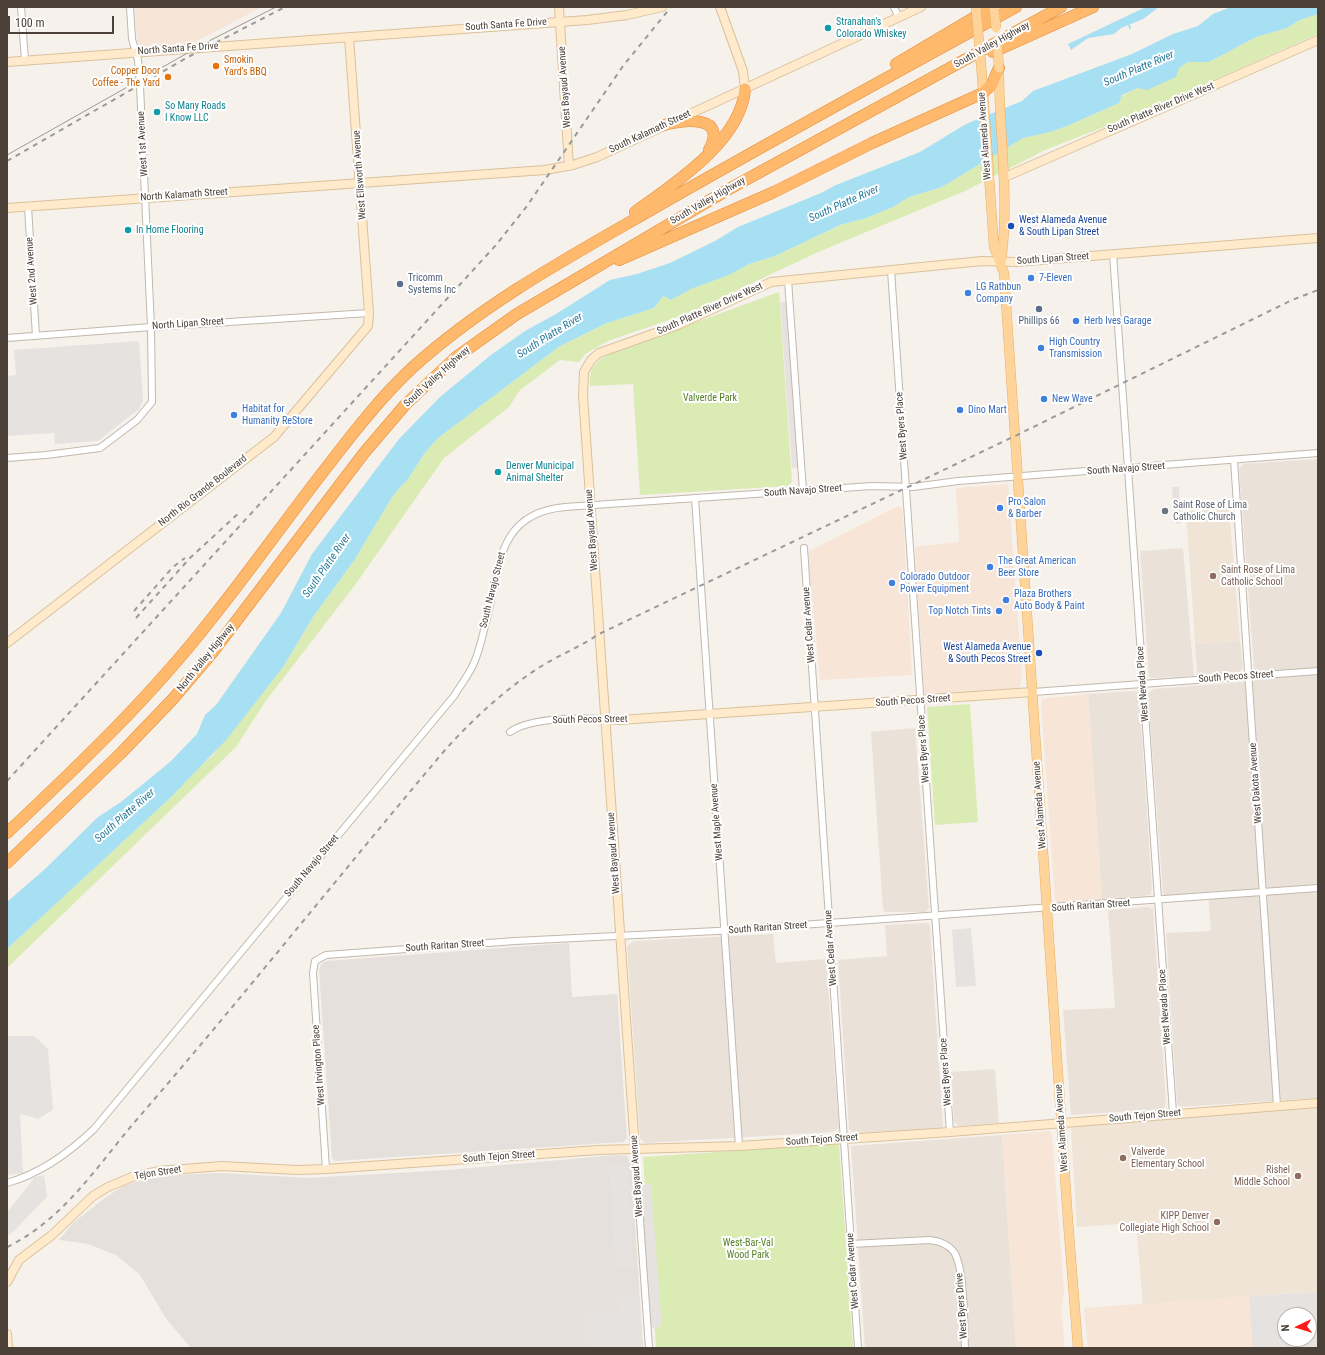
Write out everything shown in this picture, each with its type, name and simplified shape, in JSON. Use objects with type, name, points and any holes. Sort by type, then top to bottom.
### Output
[{"type":"highway","points":[[810,119],[864,84],[993,7]]},
{"type":"highway","name":"South Valley Highway","points":[[375,407],[410,371],[459,330],[505,297],[590,244],[810,119],[1016,7]]},
{"type":"highway","name":"South Valley Highway","points":[[382,432],[415,395],[450,363],[505,322],[729,189],[820,137],[1061,7]]},
{"type":"highway","points":[[820,137],[990,53],[1093,7]]},
{"type":"highway","points":[[556,291],[614,263],[774,192],[872,143],[983,93],[992,84],[999,68]]},
{"type":"highway","points":[[590,244],[671,186],[721,140],[734,122],[742,107],[745,89]]},
{"type":"highway","points":[[664,125],[692,120],[701,121],[709,125],[712,131],[713,139],[706,155]]},
{"type":"highway","name":"North Valley Highway","points":[[7,833],[110,735],[172,669],[216,614],[318,478],[375,407]]},
{"type":"highway","name":"North Valley Highway","points":[[7,863],[122,752],[184,686],[212,653],[382,432]]},
{"type":"main road","name":"West Alameda Avenue","points":[[976,7],[994,247],[1004,272],[1061,1122],[1078,1348]]},
{"type":"main road","name":"West Alameda Avenue","points":[[993,7],[999,68],[999,98],[1005,177],[1004,228],[1001,263]]},
{"type":"street","points":[[21,7],[25,60]]},
{"type":"street","name":"West 1st Avenue","points":[[7,458],[46,456],[100,448],[137,420],[152,402],[151,327],[140,84],[132,39],[130,7]]},
{"type":"street","name":"West Bayaud Avenue","points":[[559,7],[569,166]]},
{"type":"street","name":"South Santa Fe Drive","points":[[350,37],[627,15],[662,7]]},
{"type":"street","points":[[720,7],[743,71],[745,89]]},
{"type":"street","points":[[894,7],[899,18]]},
{"type":"street","name":"South Kalamath Street","points":[[361,182],[545,170],[569,166],[592,159],[921,7]]},
{"type":"street","name":"North Santa Fe Drive","points":[[7,62],[350,37]]},
{"type":"street","name":"West Ellsworth Avenue","points":[[350,37],[369,313]]},
{"type":"street","name":"South Platte River Drive West","points":[[1005,177],[1318,40]]},
{"type":"street","name":"North Kalamath Street","points":[[7,208],[361,182]]},
{"type":"street","name":"West 2nd Avenue","points":[[28,207],[36,336]]},
{"type":"street","name":"South Lipan Street","points":[[788,280],[982,261],[1001,263],[1318,238]]},
{"type":"street","name":"West Nevada Place","points":[[1113,254],[1173,1113]]},
{"type":"street","name":"West Byers Place","points":[[891,270],[950,1132]]},
{"type":"street","points":[[788,280],[803,491]]},
{"type":"street","name":"South Platte River Drive West","points":[[590,360],[603,351],[678,325],[772,282],[788,280]]},
{"type":"street","name":"North Lipan Street","points":[[7,338],[369,313]]},
{"type":"street","name":"North Rio Grande Boulevard","points":[[7,643],[274,437],[368,326],[369,313]]},
{"type":"street","name":"West Bayaud Avenue","points":[[590,360],[584,372],[582,384],[649,1348]]},
{"type":"street","name":"South Navajo Street","points":[[7,1183],[37,1170],[76,1146],[94,1129],[454,696],[473,664],[487,617],[499,560],[510,536],[526,521],[541,512],[559,508],[695,498],[879,486],[906,487],[1018,476],[1128,469],[1318,453]]},
{"type":"street","name":"West Dakota Avenue","points":[[1234,460],[1277,1106]]},
{"type":"street","name":"West Maple Avenue","points":[[695,498],[739,1146]]},
{"type":"street","name":"West Cedar Avenue","points":[[804,548],[858,1348]]},
{"type":"street","name":"South Pecos Street","points":[[510,732],[518,726],[533,722],[605,719],[620,720],[815,708],[1318,671]]},
{"type":"street","name":"South Raritan Street","points":[[315,961],[331,954],[620,935],[724,931],[830,924],[1318,888]]},
{"type":"street","name":"West Irvington Place","points":[[315,961],[313,980],[326,1169]]},
{"type":"street","name":"South Tejon Street","points":[[326,1169],[635,1149],[739,1146],[950,1132],[1173,1113],[1318,1103]]},
{"type":"street","name":"Tejon Street","points":[[7,1282],[19,1260],[52,1235],[93,1196],[132,1176],[158,1171],[222,1166],[297,1170],[326,1169]]},
{"type":"street","name":"West Byers Drive","points":[[851,1244],[930,1240],[938,1241],[950,1248],[954,1253],[959,1266],[965,1348]]},
{"type":"street","points":[[7,1334],[8,1348]]},
{"type":"shaded area","points":[[135,7],[262,7],[191,44],[143,47],[137,42]]},
{"type":"shaded area","points":[[780,302],[789,302],[801,467],[792,468]]},
{"type":"shaded area","points":[[139,341],[143,401],[139,409],[98,441],[55,444],[54,433],[7,436],[7,376],[16,375],[14,350]]},
{"type":"shaded area","points":[[1318,459],[1318,1098],[1179,1107],[1177,1103],[1166,933],[1211,931],[1208,892],[1165,896],[1163,893],[1148,693],[1154,689],[1255,681],[1239,469],[1243,464]]},
{"type":"shaded area","points":[[1008,484],[1022,676],[1020,687],[1015,691],[928,695],[924,692],[915,547],[959,542],[956,488]]},
{"type":"shaded area","points":[[1172,487],[1179,487],[1181,523],[1176,524],[1177,508],[1173,504]]},
{"type":"shaded area","points":[[898,506],[902,508],[903,516],[912,675],[820,680],[808,552]]},
{"type":"shaded area","name":"Saint Rose of Lima Catholic School","points":[[1229,508],[1240,641],[1195,644],[1186,511]]},
{"type":"shaded area","points":[[1183,548],[1194,676],[1153,678],[1149,677],[1140,551]]},
{"type":"shaded area","points":[[1240,641],[1243,667],[1240,672],[1197,675],[1195,644]]},
{"type":"shaded area","points":[[1135,691],[1139,693],[1152,890],[1150,895],[1102,900],[1088,694]]},
{"type":"shaded area","points":[[1088,694],[1102,900],[1058,903],[1055,900],[1041,704],[1042,699]]},
{"type":"shaded area","points":[[915,728],[929,908],[926,912],[885,912],[883,909],[871,732]]},
{"type":"shaded area","points":[[1148,907],[1153,909],[1166,1103],[1164,1109],[1071,1115],[1063,1010],[1115,1008],[1108,910]]},
{"type":"shaded area","points":[[926,923],[930,925],[943,1126],[940,1129],[854,1133],[849,1129],[838,960],[887,956],[885,925]]},
{"type":"shaded area","points":[[971,928],[976,986],[956,987],[952,930]]},
{"type":"shaded area","points":[[773,934],[776,963],[826,959],[839,1128],[833,1132],[645,1143],[640,1138],[627,946],[634,941]]},
{"type":"shaded area","points":[[569,943],[572,997],[617,994],[627,1139],[623,1142],[335,1161],[332,1158],[319,970],[322,963],[327,961]]},
{"type":"shaded area","points":[[7,1036],[34,1036],[48,1049],[53,1110],[38,1119],[20,1114],[23,1173],[7,1175]]},
{"type":"shaded area","points":[[995,1069],[999,1123],[959,1126],[954,1122],[951,1072]]},
{"type":"shaded area","points":[[1318,1108],[1318,1291],[1143,1304],[1136,1223],[1077,1227],[1071,1128],[1073,1126]]},
{"type":"shaded area","points":[[1049,1131],[1052,1135],[1064,1292],[1061,1312],[1065,1348],[1016,1348],[1002,1135]]},
{"type":"shaded area","points":[[1002,1135],[1016,1348],[865,1348],[851,1146]]},
{"type":"shaded area","points":[[616,1155],[627,1156],[631,1162],[643,1348],[191,1348],[167,1320],[140,1275],[116,1255],[88,1244],[59,1240],[73,1223],[106,1197],[125,1185],[147,1179],[178,1175],[220,1173],[308,1178],[448,1170]]},
{"type":"shaded area","points":[[628,1163],[634,1267],[616,1268],[609,1164]]},
{"type":"shaded area","points":[[44,1175],[47,1197],[13,1232],[7,1236],[7,1212],[35,1177]]},
{"type":"shaded area","points":[[651,1184],[662,1327],[648,1328],[637,1185]]},
{"type":"shaded area","points":[[1318,1291],[1318,1348],[1088,1348],[1084,1308]]},
{"type":"shaded area","points":[[1318,1292],[1318,1348],[1253,1348],[1249,1296]]},
{"type":"shaded area","points":[[639,1295],[643,1348],[586,1348],[583,1312],[618,1312],[617,1296]]},
{"type":"green space","points":[[1318,14],[1318,34],[1132,116],[1045,150],[965,191],[818,252],[689,313],[608,341],[585,354],[579,362],[560,360],[520,390],[509,407],[444,458],[355,585],[265,702],[236,747],[7,968],[7,949],[169,799],[194,772],[212,756],[283,667],[313,617],[355,559],[394,494],[408,479],[424,454],[438,438],[560,346],[607,323],[654,308],[663,296],[671,300],[691,289],[729,275],[749,264],[775,256],[840,225],[866,218],[893,207],[909,197],[942,187],[1023,138],[1050,132],[1067,126],[1119,103],[1122,96],[1188,62],[1209,62],[1256,37],[1287,28],[1300,20]]},
{"type":"green space","name":"Valverde Park","points":[[779,292],[792,482],[788,486],[640,495],[633,384],[590,386],[593,368],[600,360],[617,351]]},
{"type":"green space","points":[[970,704],[978,822],[935,825],[927,707]]},
{"type":"green space","name":"West-Bar-Val Wood Park","points":[[839,1144],[853,1348],[656,1348],[643,1157]]},
{"type":"water","points":[[1146,7],[1159,7],[1143,19],[1121,28],[1114,34],[1088,38],[1071,50],[1068,44]]},
{"type":"water","name":"South Platte River","points":[[1231,7],[1318,7],[1318,14],[1300,20],[1287,28],[1256,37],[1209,62],[1188,62],[1179,68],[1176,77],[1147,90],[1138,88],[1122,95],[1119,103],[1067,126],[1050,132],[1023,138],[942,187],[909,197],[893,207],[866,218],[840,225],[775,256],[749,264],[729,275],[691,289],[671,300],[663,296],[654,308],[607,323],[560,346],[438,438],[424,454],[408,479],[394,494],[355,559],[313,617],[283,667],[227,739],[169,799],[7,949],[7,902],[45,869],[98,817],[121,802],[170,762],[197,734],[205,715],[216,705],[281,613],[312,554],[399,439],[440,397],[491,355],[525,331],[556,314],[610,280],[637,274],[670,263],[715,241],[738,227],[821,193],[836,185],[920,152],[966,124],[1022,101],[1033,91],[1132,54],[1173,34],[1198,26],[1213,14]]},
{"type":"tram line","points":[[7,155],[207,42],[276,7]]},
{"type":"railway","points":[[7,161],[190,56],[285,7]]},
{"type":"railway","points":[[7,781],[496,245],[527,206],[623,66],[671,7]]},
{"type":"railway","points":[[7,1247],[27,1236],[46,1222],[79,1189],[445,750],[467,727],[514,685],[547,663],[599,634],[1015,436],[1292,300],[1318,290]]},
{"type":"railway","points":[[136,618],[190,558],[241,511]]},
{"type":"railway","points":[[134,611],[173,567],[185,558]]},
{"type":"place","name":"Stranahan's Colorado Whiskey","points":[[828,28]]},
{"type":"place","name":"Smokin Yard's BBQ","points":[[216,66]]},
{"type":"place","name":"Copper Door Coffee - The Yard","points":[[168,77]]},
{"type":"place","name":"So Many Roads I Know LLC","points":[[157,112]]},
{"type":"place","name":"West Alameda Avenue & South Lipan Street","points":[[1011,226]]},
{"type":"place","name":"In Home Flooring","points":[[128,230]]},
{"type":"place","name":"7-Eleven","points":[[1031,278]]},
{"type":"place","name":"Tricomm Systems Inc","points":[[400,284]]},
{"type":"place","name":"LG Rathbun Company","points":[[968,293]]},
{"type":"place","name":"Phillips 66","points":[[1039,309]]},
{"type":"place","name":"Herb Ives Garage","points":[[1076,321]]},
{"type":"place","name":"High Country Transmission","points":[[1041,348]]},
{"type":"place","name":"New Wave","points":[[1044,399]]},
{"type":"place","name":"Dino Mart","points":[[960,410]]},
{"type":"place","name":"Habitat for Humanity ReStore","points":[[234,415]]},
{"type":"place","name":"Denver Municipal Animal Shelter","points":[[498,472]]},
{"type":"place","name":"Pro Salon & Barber","points":[[1000,508]]},
{"type":"place","name":"Saint Rose of Lima Catholic Church","points":[[1165,511]]},
{"type":"place","name":"The Great American Beer Store","points":[[990,567]]},
{"type":"place","name":"Saint Rose of Lima Catholic School","points":[[1213,576]]},
{"type":"place","name":"Colorado Outdoor Power Equipment","points":[[892,583]]},
{"type":"place","name":"Plaza Brothers Auto Body & Paint","points":[[1006,600]]},
{"type":"place","name":"Top Notch Tints","points":[[999,611]]},
{"type":"place","name":"West Alameda Avenue & South Pecos Street","points":[[1039,653]]},
{"type":"place","name":"Valverde Elementary School","points":[[1123,1158]]},
{"type":"place","name":"Rishel Middle School","points":[[1298,1176]]},
{"type":"place","name":"KIPP Denver Collegiate High School","points":[[1217,1222]]}]
